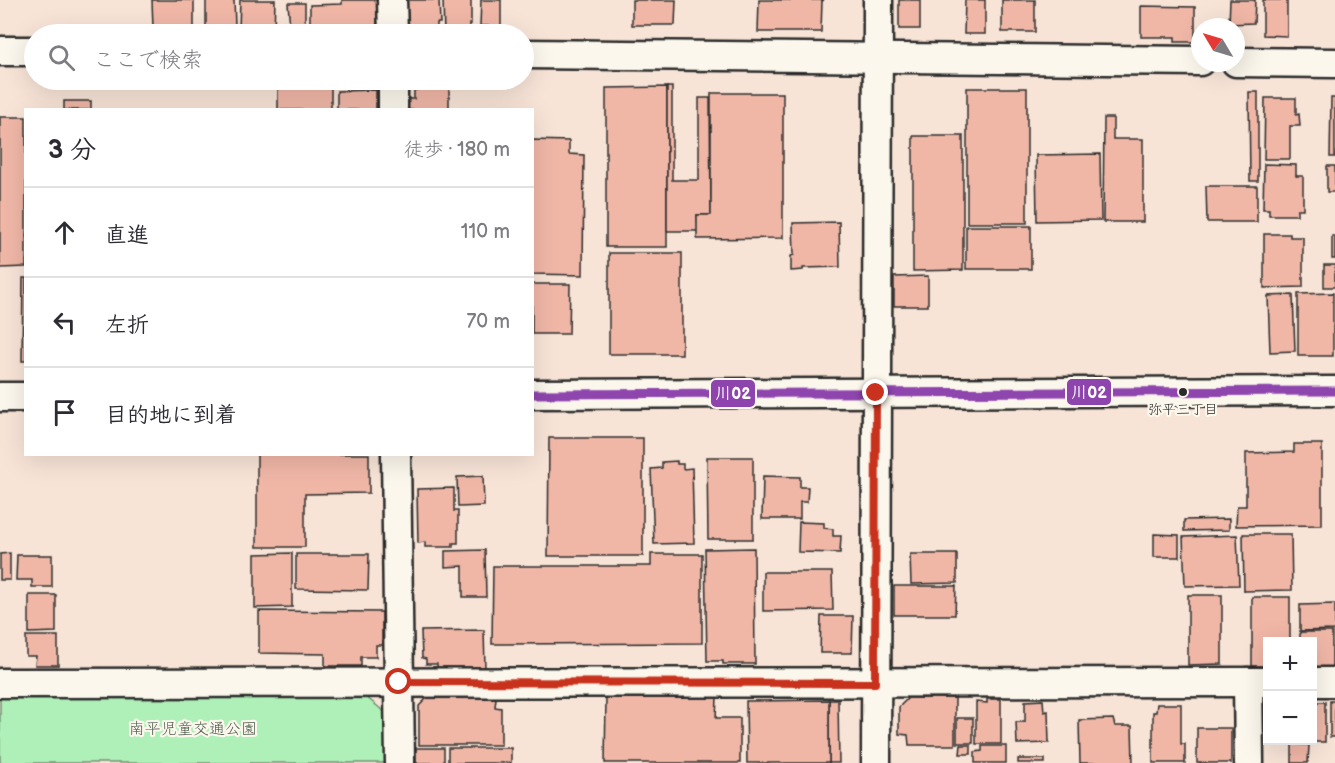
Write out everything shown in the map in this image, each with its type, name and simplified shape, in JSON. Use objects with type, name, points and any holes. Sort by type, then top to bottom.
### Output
[{"type":"street","points":[[392,0],[393,24]]},
{"type":"street","points":[[876,763],[878,0]]},
{"type":"street","points":[[0,51],[24,51]]},
{"type":"street","points":[[534,54],[1191,61]]},
{"type":"street","points":[[1245,62],[1335,63]]},
{"type":"street","points":[[393,90],[393,108]]},
{"type":"street","points":[[534,394],[1335,391]]},
{"type":"street","points":[[0,397],[24,396]]},
{"type":"street","points":[[396,456],[400,763]]},
{"type":"street","points":[[0,683],[1258,682],[1249,763]]},
{"type":"street","points":[[1317,682],[1335,682]]},
{"type":"green space","name":"南平児童交通公園","points":[[0,695],[366,697],[387,714],[386,763],[0,763]]},
{"type":"building","points":[[152,0],[194,0],[194,24],[153,24]]},
{"type":"building","points":[[206,0],[234,0],[235,24],[206,24]]},
{"type":"building","points":[[240,0],[275,0],[274,24],[239,24]]},
{"type":"building","points":[[342,0],[377,0],[377,24],[310,24],[310,5],[342,4]]},
{"type":"building","points":[[407,0],[439,0],[440,23],[408,24]]},
{"type":"building","points":[[443,0],[471,0],[471,24],[444,24]]},
{"type":"building","points":[[481,0],[501,0],[501,24],[480,24]]},
{"type":"building","points":[[632,0],[676,0],[675,25],[632,25]]},
{"type":"building","points":[[759,0],[824,0],[822,1],[821,32],[758,32]]},
{"type":"building","points":[[899,0],[920,0],[920,29],[899,29]]},
{"type":"building","points":[[965,0],[985,0],[985,34],[964,34]]},
{"type":"building","points":[[1002,0],[1035,0],[1035,32],[1002,32]]},
{"type":"building","points":[[1230,0],[1255,0],[1254,23],[1245,23],[1245,18],[1229,18]]},
{"type":"building","points":[[1263,0],[1287,0],[1287,36],[1263,35]]},
{"type":"building","points":[[288,3],[305,3],[305,24],[290,24]]},
{"type":"building","points":[[1141,6],[1195,7],[1195,18],[1191,18],[1191,42],[1175,42],[1175,37],[1141,37]]},
{"type":"building","points":[[667,87],[667,247],[606,247],[606,88]]},
{"type":"building","points":[[667,87],[672,87],[672,180],[699,180],[699,98],[710,98],[711,215],[697,215],[698,231],[667,231]]},
{"type":"building","points":[[967,88],[1027,88],[1027,223],[967,223]]},
{"type":"building","points":[[278,90],[331,90],[331,108],[278,108]]},
{"type":"building","points":[[376,90],[376,108],[337,108],[337,91]]},
{"type":"building","points":[[414,90],[449,90],[449,108],[408,108],[408,99],[414,99]]},
{"type":"building","points":[[1249,92],[1258,92],[1258,181],[1250,181]]},
{"type":"building","points":[[711,93],[783,93],[783,238],[697,239],[697,215],[711,215]]},
{"type":"building","points":[[1265,98],[1296,98],[1296,115],[1299,114],[1300,126],[1290,126],[1290,159],[1264,159]]},
{"type":"building","points":[[1331,98],[1335,98],[1335,157],[1330,157]]},
{"type":"building","points":[[64,101],[91,101],[91,108],[64,108]]},
{"type":"building","points":[[0,117],[24,117],[24,267],[0,268]]},
{"type":"building","points":[[1104,118],[1113,118],[1113,139],[1143,139],[1143,222],[1103,222]]},
{"type":"building","points":[[913,136],[963,136],[963,270],[913,271]]},
{"type":"building","points":[[534,140],[569,141],[569,154],[584,155],[583,275],[534,274]]},
{"type":"building","points":[[1100,154],[1101,220],[1037,221],[1036,155]]},
{"type":"building","points":[[1264,164],[1296,165],[1296,176],[1303,176],[1303,209],[1297,209],[1297,215],[1269,215],[1269,209],[1263,209]]},
{"type":"building","points":[[1327,166],[1335,166],[1335,192],[1327,192]]},
{"type":"building","points":[[1206,186],[1257,186],[1257,222],[1207,222]]},
{"type":"building","points":[[839,222],[840,267],[803,268],[803,270],[791,271],[791,256],[794,255],[793,223]]},
{"type":"building","points":[[966,226],[1031,226],[1031,269],[966,269]]},
{"type":"building","points":[[1264,234],[1290,234],[1290,237],[1303,237],[1303,287],[1264,288]]},
{"type":"building","points":[[1332,236],[1335,236],[1335,259],[1332,259]]},
{"type":"building","points":[[609,253],[682,253],[682,354],[609,354]]},
{"type":"building","points":[[1324,265],[1335,265],[1335,287],[1324,287]]},
{"type":"building","points":[[928,276],[928,306],[894,306],[894,277]]},
{"type":"building","points":[[23,278],[24,278],[24,361],[22,361]]},
{"type":"building","points":[[534,284],[570,284],[569,334],[534,334]]},
{"type":"building","points":[[1333,293],[1333,356],[1298,356],[1298,294]]},
{"type":"building","points":[[1293,295],[1295,351],[1270,352],[1268,296]]},
{"type":"building","points":[[549,438],[643,438],[643,556],[548,556]]},
{"type":"building","points":[[1294,444],[1322,444],[1322,525],[1236,526],[1237,506],[1246,506],[1246,453],[1294,452]]},
{"type":"building","points":[[257,456],[369,456],[369,493],[305,494],[305,547],[257,547]]},
{"type":"building","points":[[707,457],[753,457],[753,539],[708,539]]},
{"type":"building","points":[[677,461],[677,464],[683,464],[683,469],[692,468],[694,543],[654,544],[651,469],[662,468],[662,462]]},
{"type":"building","points":[[483,476],[484,506],[458,507],[457,477]]},
{"type":"building","points":[[763,476],[800,477],[800,487],[808,487],[807,502],[800,502],[800,519],[762,519]]},
{"type":"building","points":[[454,488],[454,511],[458,511],[458,543],[453,543],[453,547],[425,547],[425,542],[418,543],[417,489]]},
{"type":"building","points":[[1229,519],[1229,530],[1184,531],[1184,520]]},
{"type":"building","points":[[799,522],[824,523],[824,528],[833,529],[833,536],[841,536],[840,553],[798,552]]},
{"type":"building","points":[[1154,534],[1179,535],[1179,557],[1154,557]]},
{"type":"building","points":[[1243,534],[1291,534],[1292,590],[1244,591]]},
{"type":"building","points":[[1237,535],[1239,585],[1185,586],[1183,537]]},
{"type":"building","points":[[754,548],[755,664],[723,664],[723,661],[707,661],[705,549]]},
{"type":"building","points":[[485,550],[486,597],[463,597],[463,566],[445,567],[445,551]]},
{"type":"building","points":[[10,553],[10,580],[0,580],[0,554]]},
{"type":"building","points":[[292,553],[292,607],[255,608],[255,554]]},
{"type":"building","points":[[296,554],[369,554],[368,590],[296,589]]},
{"type":"building","points":[[651,554],[702,554],[702,643],[492,644],[493,566],[651,566]]},
{"type":"building","points":[[910,554],[957,554],[957,583],[911,584]]},
{"type":"building","points":[[17,555],[52,555],[52,587],[32,587],[32,580],[16,580]]},
{"type":"building","points":[[763,572],[832,572],[833,610],[763,611]]},
{"type":"building","points":[[894,586],[956,586],[955,615],[894,615]]},
{"type":"building","points":[[29,595],[56,595],[56,632],[29,633]]},
{"type":"building","points":[[1188,595],[1222,595],[1222,664],[1188,665]]},
{"type":"building","points":[[1252,597],[1290,597],[1290,637],[1263,637],[1263,666],[1252,666]]},
{"type":"building","points":[[1335,604],[1335,630],[1300,631],[1300,605]]},
{"type":"building","points":[[259,611],[382,612],[382,645],[376,645],[376,657],[361,657],[361,666],[325,666],[325,654],[259,653]]},
{"type":"building","points":[[821,616],[853,616],[852,653],[820,653]]},
{"type":"building","points":[[484,630],[485,668],[437,669],[437,664],[426,664],[426,659],[422,658],[421,631]]},
{"type":"building","points":[[1300,632],[1332,632],[1332,667],[1317,667],[1317,637],[1300,637]]},
{"type":"building","points":[[26,636],[58,636],[58,665],[35,665],[36,656],[26,656]]},
{"type":"building","points":[[427,698],[496,698],[495,707],[501,708],[501,745],[419,745],[419,706]]},
{"type":"building","points":[[606,698],[717,698],[716,718],[740,718],[740,763],[605,763]]},
{"type":"building","points":[[908,698],[955,698],[955,745],[909,745],[908,735],[899,734],[899,707]]},
{"type":"building","points":[[987,699],[1001,699],[1001,744],[976,744],[976,702],[987,703]]},
{"type":"building","points":[[829,700],[838,700],[839,763],[829,763]]},
{"type":"building","points":[[829,700],[829,763],[747,763],[746,701]]},
{"type":"building","points":[[1043,700],[1044,712],[1048,711],[1049,743],[1017,744],[1016,722],[1025,722],[1025,701]]},
{"type":"building","points":[[1330,701],[1335,701],[1335,737],[1330,737]]},
{"type":"building","points":[[1317,702],[1325,702],[1325,742],[1317,742]]},
{"type":"building","points":[[1157,704],[1181,704],[1181,744],[1185,744],[1185,763],[1153,763],[1153,712],[1156,712]]},
{"type":"building","points":[[957,718],[973,718],[973,743],[957,743]]},
{"type":"building","points":[[1113,719],[1115,726],[1132,726],[1133,763],[1080,763],[1079,720]]},
{"type":"building","points":[[1197,728],[1231,728],[1231,763],[1197,763]]},
{"type":"building","points":[[961,745],[971,745],[971,754],[960,754]]},
{"type":"building","points":[[1292,745],[1309,745],[1308,763],[1292,763]]},
{"type":"building","points":[[982,746],[1006,746],[1006,763],[975,763],[975,752],[982,751]]},
{"type":"building","points":[[416,748],[444,748],[444,763],[416,763]]},
{"type":"building","points":[[448,748],[511,748],[511,763],[448,763]]},
{"type":"building","points":[[1018,759],[1045,759],[1045,763],[1018,763]]},
{"type":"transit line","name":"川02","points":[[534,394],[1335,391]]},
{"type":"place","name":"弥平三丁目","points":[[1183,392]]},
{"type":"route","points":[[399,682],[875,683],[876,393]]}]
